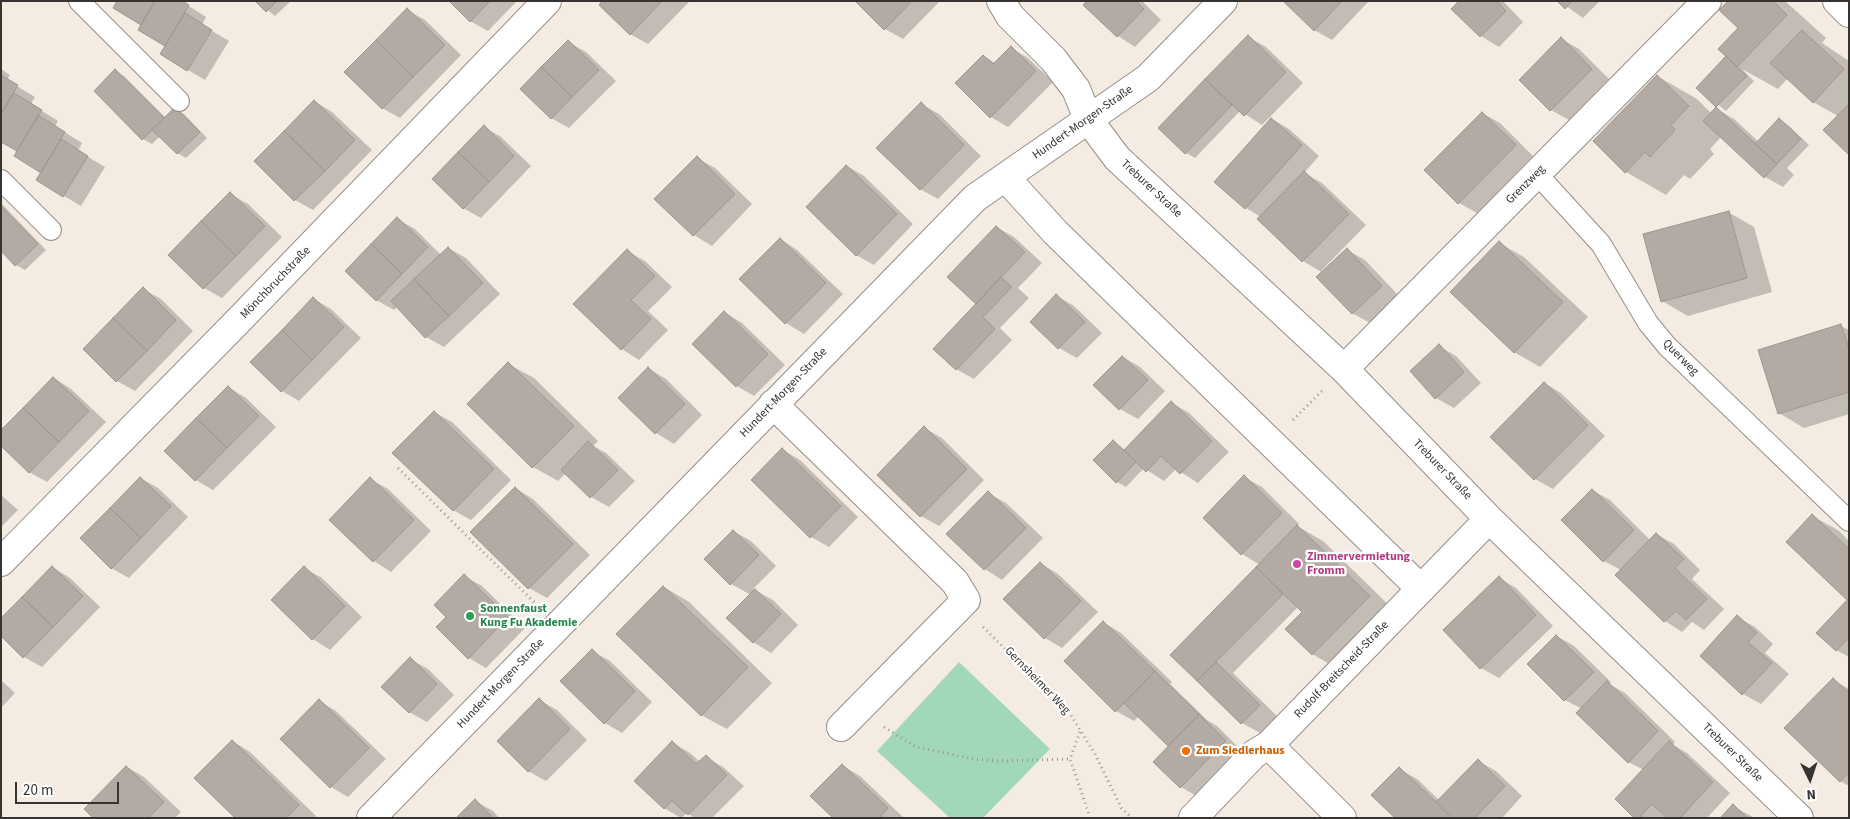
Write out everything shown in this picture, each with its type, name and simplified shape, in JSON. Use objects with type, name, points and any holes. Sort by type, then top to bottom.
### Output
[{"type":"street","name":"Mönchbruchstraße","points":[[1,562],[240,319],[547,1]]},
{"type":"street","name":"Treburer Straße","points":[[1001,1],[1010,16],[1053,59],[1076,89],[1088,119],[1117,158],[1344,369],[1489,519],[1799,818]]},
{"type":"street","name":"Hundert-Morgen-Straße","points":[[371,818],[975,198],[1148,78],[1223,1]]},
{"type":"street","name":"Grenzweg","points":[[1344,369],[1707,1]]},
{"type":"street","points":[[1837,1],[1849,13]]},
{"type":"street","points":[[1005,176],[1056,233],[1421,589]]},
{"type":"street","points":[[773,404],[954,582],[966,600],[850,718]]},
{"type":"street","name":"Rudolf-Breitscheid-Straße","points":[[1193,818],[1254,754],[1269,745],[1489,519]]},
{"type":"street","points":[[1269,745],[1342,818]]},
{"type":"lane","points":[[78,1],[179,101]]},
{"type":"lane","name":"Querweg","points":[[1537,174],[1601,244],[1648,323],[1667,346],[1849,522]]},
{"type":"lane","points":[[1,180],[51,230]]},
{"type":"path","points":[[1272,442],[1344,369]]},
{"type":"path","points":[[398,468],[558,626]]},
{"type":"path","name":"Gernsheimer Weg","points":[[966,600],[980,624],[1069,712],[1122,809],[1132,818]]},
{"type":"path","points":[[850,718],[916,747],[998,761],[1070,759]]},
{"type":"path","points":[[1081,731],[1070,759],[1089,814]]},
{"type":"green space","points":[[959,662],[1050,749],[983,818],[950,818],[877,751]]},
{"type":"building","points":[[117,1],[155,1],[141,25],[113,8]]},
{"type":"building","points":[[155,1],[182,1],[189,5],[165,46],[138,30]]},
{"type":"building","points":[[255,1],[277,1],[266,12]]},
{"type":"building","points":[[449,1],[490,1],[470,22]]},
{"type":"building","points":[[602,1],[661,2],[630,35],[599,5]]},
{"type":"building","points":[[855,1],[912,1],[884,30]]},
{"type":"building","points":[[1087,1],[1136,1],[1144,9],[1117,37],[1083,5]]},
{"type":"building","points":[[1283,1],[1342,1],[1314,31]]},
{"type":"building","points":[[1459,1],[1497,1],[1506,11],[1480,37],[1451,9]]},
{"type":"building","points":[[1557,1],[1572,1],[1565,9]]},
{"type":"building","points":[[1728,1],[1773,1],[1787,15],[1737,67],[1718,49],[1738,28],[1719,10]]},
{"type":"building","points":[[407,8],[445,45],[413,77],[376,40]]},
{"type":"building","points":[[185,13],[212,30],[187,71],[160,54]]},
{"type":"building","points":[[1802,30],[1844,69],[1813,103],[1770,63]]},
{"type":"building","points":[[1248,35],[1286,72],[1244,116],[1205,79]]},
{"type":"building","points":[[1561,37],[1592,69],[1550,111],[1519,80]]},
{"type":"building","points":[[376,40],[413,77],[382,109],[344,72]]},
{"type":"building","points":[[568,40],[599,70],[572,97],[541,67]]},
{"type":"building","points":[[1011,46],[1036,71],[990,118],[955,83],[983,55],[993,64]]},
{"type":"building","points":[[1726,56],[1747,76],[1716,107],[1696,88]]},
{"type":"building","points":[[541,67],[572,97],[551,119],[520,89]]},
{"type":"building","points":[[115,69],[164,118],[142,140],[94,91]]},
{"type":"building","points":[[1,75],[18,85],[1,114]]},
{"type":"building","points":[[1657,75],[1689,106],[1671,125],[1675,130],[1650,157],[1645,152],[1625,173],[1593,141]]},
{"type":"building","points":[[1205,79],[1232,105],[1185,154],[1158,128]]},
{"type":"building","points":[[14,93],[42,110],[17,151],[1,142],[1,114]]},
{"type":"building","points":[[314,100],[355,140],[325,171],[284,131]]},
{"type":"building","points":[[921,102],[964,145],[920,190],[876,148]]},
{"type":"building","points":[[1849,104],[1849,155],[1823,130]]},
{"type":"building","points":[[175,107],[200,132],[177,154],[152,130]]},
{"type":"building","points":[[1716,107],[1777,164],[1764,178],[1703,121]]},
{"type":"building","points":[[1482,112],[1516,145],[1458,204],[1424,170]]},
{"type":"building","points":[[38,115],[65,132],[41,173],[14,156]]},
{"type":"building","points":[[1271,118],[1302,145],[1245,209],[1214,182]]},
{"type":"building","points":[[1779,118],[1801,139],[1777,164],[1755,144]]},
{"type":"building","points":[[484,125],[514,156],[489,182],[458,152]]},
{"type":"building","points":[[284,131],[325,171],[294,201],[254,161]]},
{"type":"building","points":[[61,139],[88,156],[63,197],[36,180]]},
{"type":"building","points":[[458,152],[489,182],[463,209],[432,179]]},
{"type":"building","points":[[697,156],[735,194],[693,236],[654,199]]},
{"type":"building","points":[[846,165],[897,214],[856,256],[806,207]]},
{"type":"building","points":[[1304,171],[1349,214],[1302,262],[1257,219]]},
{"type":"building","points":[[230,192],[265,226],[236,256],[201,221]]},
{"type":"building","points":[[1,206],[38,244],[15,266],[1,251]]},
{"type":"building","points":[[1729,211],[1747,278],[1661,302],[1643,234]]},
{"type":"building","points":[[397,217],[428,247],[402,274],[371,244]]},
{"type":"building","points":[[201,221],[236,256],[203,289],[168,255]]},
{"type":"building","points":[[996,226],[1025,252],[976,304],[947,277]]},
{"type":"building","points":[[780,238],[826,283],[785,324],[739,279]]},
{"type":"building","points":[[1499,241],[1563,302],[1514,353],[1450,292]]},
{"type":"building","points":[[371,244],[402,274],[376,301],[345,271]]},
{"type":"building","points":[[448,247],[483,283],[449,316],[414,279]]},
{"type":"building","points":[[1347,248],[1382,286],[1352,314],[1316,277]]},
{"type":"building","points":[[627,249],[655,276],[631,300],[651,319],[621,350],[573,304]]},
{"type":"building","points":[[1001,277],[1012,287],[983,317],[995,329],[956,370],[933,349]]},
{"type":"building","points":[[414,279],[449,316],[425,338],[391,301]]},
{"type":"building","points":[[143,287],[176,320],[147,351],[113,318]]},
{"type":"building","points":[[1056,294],[1085,322],[1058,349],[1030,322]]},
{"type":"building","points":[[313,297],[344,327],[312,360],[282,330]]},
{"type":"building","points":[[724,311],[768,354],[736,387],[692,344]]},
{"type":"building","points":[[113,318],[147,351],[116,382],[83,349]]},
{"type":"building","points":[[1841,324],[1849,349],[1849,392],[1778,414],[1758,350]]},
{"type":"building","points":[[282,330],[312,360],[281,392],[250,362]]},
{"type":"building","points":[[1439,344],[1464,372],[1435,399],[1410,371]]},
{"type":"building","points":[[1122,356],[1148,380],[1119,410],[1093,385]]},
{"type":"building","points":[[508,362],[574,426],[532,468],[467,404]]},
{"type":"building","points":[[648,367],[685,404],[655,434],[618,398]]},
{"type":"building","points":[[53,377],[89,411],[59,442],[23,408]]},
{"type":"building","points":[[1544,382],[1588,425],[1534,480],[1490,437]]},
{"type":"building","points":[[228,386],[259,416],[227,448],[196,418]]},
{"type":"building","points":[[1171,401],[1212,441],[1180,474],[1161,456],[1146,472],[1124,450]]},
{"type":"building","points":[[23,408],[59,442],[29,473],[1,446],[1,430]]},
{"type":"building","points":[[434,411],[494,469],[453,511],[392,453]]},
{"type":"building","points":[[196,418],[227,448],[195,481],[164,451]]},
{"type":"building","points":[[924,426],[967,469],[920,517],[877,475]]},
{"type":"building","points":[[1113,440],[1136,462],[1116,483],[1093,460]]},
{"type":"building","points":[[588,441],[618,470],[590,498],[561,470]]},
{"type":"building","points":[[782,448],[841,506],[810,538],[751,480]]},
{"type":"building","points":[[1244,475],[1282,513],[1241,555],[1203,518]]},
{"type":"building","points":[[140,477],[171,506],[141,538],[110,508]]},
{"type":"building","points":[[370,477],[414,520],[373,562],[329,520]]},
{"type":"building","points":[[515,487],[573,544],[528,589],[470,532]]},
{"type":"building","points":[[1592,489],[1634,530],[1603,562],[1561,520]]},
{"type":"building","points":[[988,491],[1026,528],[984,570],[946,534]]},
{"type":"building","points":[[110,508],[141,538],[111,569],[80,538]]},
{"type":"building","points":[[1812,514],[1849,549],[1849,638],[1836,651],[1816,633],[1847,600],[1786,542]]},
{"type":"building","points":[[1297,525],[1370,596],[1312,655],[1285,629],[1302,612],[1256,567]]},
{"type":"building","points":[[733,530],[759,555],[730,585],[704,559]]},
{"type":"building","points":[[1656,533],[1684,559],[1675,568],[1707,599],[1686,620],[1676,611],[1664,622],[1615,575]]},
{"type":"building","points":[[1040,562],[1081,601],[1044,639],[1003,599]]},
{"type":"building","points":[[52,566],[83,596],[53,627],[22,597]]},
{"type":"building","points":[[304,566],[345,606],[312,640],[271,600]]},
{"type":"building","points":[[1256,567],[1283,594],[1197,681],[1170,655]]},
{"type":"building","points":[[464,574],[508,617],[468,659],[436,627],[446,617],[434,605]]},
{"type":"building","points":[[1499,576],[1536,615],[1480,669],[1443,630]]},
{"type":"building","points":[[663,586],[748,667],[701,716],[616,634]]},
{"type":"building","points":[[755,589],[781,614],[753,643],[726,618]]},
{"type":"building","points":[[22,597],[53,627],[23,658],[1,636],[1,618]]},
{"type":"building","points":[[1737,615],[1757,633],[1748,642],[1772,663],[1742,695],[1700,656]]},
{"type":"building","points":[[1103,621],[1155,671],[1115,712],[1064,661]]},
{"type":"building","points":[[1556,635],[1594,672],[1564,701],[1527,664]]},
{"type":"building","points":[[592,649],[635,691],[604,724],[560,681]]},
{"type":"building","points":[[410,657],[437,684],[409,713],[381,687]]},
{"type":"building","points":[[1216,662],[1260,705],[1241,724],[1197,681]]},
{"type":"building","points":[[1155,671],[1199,714],[1168,746],[1124,703]]},
{"type":"building","points":[[1833,678],[1849,693],[1849,772],[1840,782],[1784,728]]},
{"type":"building","points":[[1607,681],[1658,731],[1628,763],[1576,713]]},
{"type":"building","points":[[539,698],[570,729],[528,772],[497,741]]},
{"type":"building","points":[[319,699],[369,748],[330,788],[280,739]]},
{"type":"building","points":[[1199,714],[1226,741],[1180,788],[1153,762]]},
{"type":"building","points":[[232,740],[299,805],[286,818],[235,818],[194,778]]},
{"type":"building","points":[[672,741],[696,764],[706,755],[727,775],[688,815],[672,801],[664,809],[634,781]]},
{"type":"building","points":[[1669,741],[1713,782],[1680,818],[1667,818],[1652,804],[1639,818],[1634,818],[1615,799]]},
{"type":"building","points":[[1478,759],[1505,786],[1475,818],[1452,818],[1436,802]]},
{"type":"building","points":[[842,764],[888,808],[879,818],[833,818],[810,796]]},
{"type":"building","points":[[126,766],[164,802],[148,818],[93,818],[84,809]]},
{"type":"building","points":[[1399,767],[1452,818],[1395,818],[1371,795]]},
{"type":"building","points":[[475,799],[493,818],[456,818]]},
{"type":"building","points":[[1733,804],[1747,818],[1720,818]]},
{"type":"place","name":"Zimmervermietung Fromm","points":[[1297,564]]},
{"type":"place","name":"Sonnenfaust Kung Fu Akademie","points":[[470,616]]},
{"type":"place","name":"Zum Siedlerhaus","points":[[1186,751]]}]
